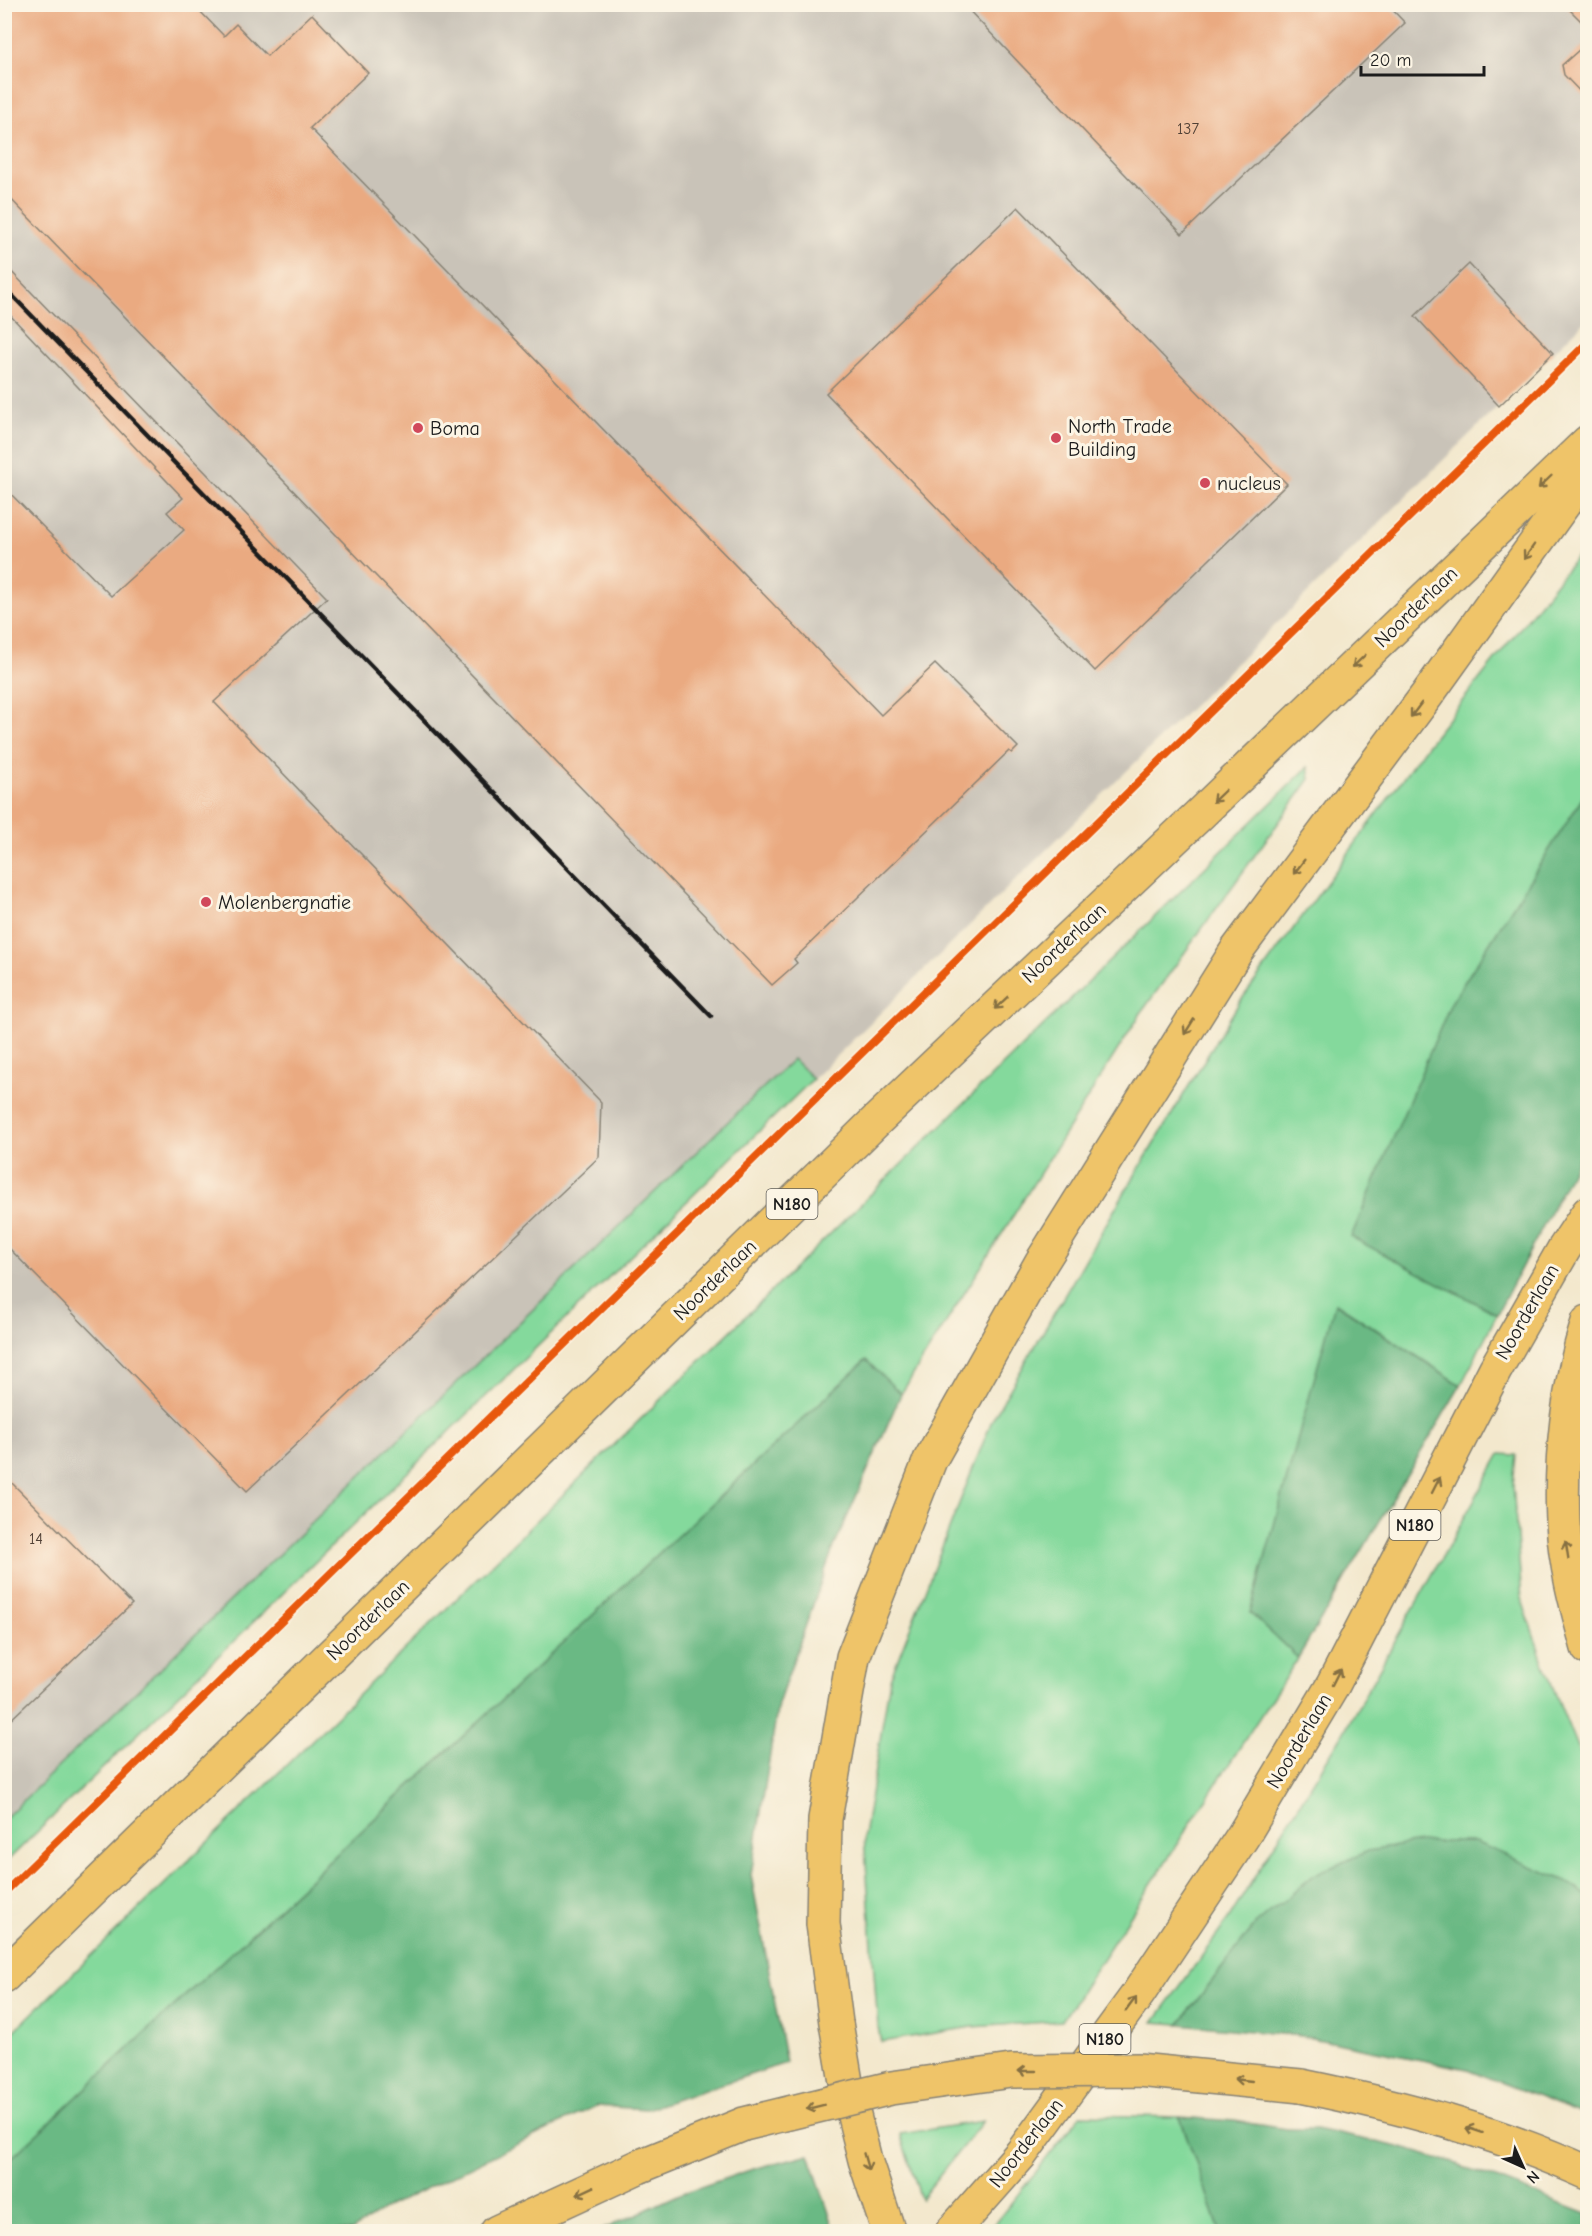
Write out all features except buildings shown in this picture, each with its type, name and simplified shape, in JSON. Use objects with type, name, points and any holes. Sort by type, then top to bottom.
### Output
[{"type":"main road","name":"Noorderlaan","points":[[4,1976],[877,1120],[1587,442]]},
{"type":"main road","points":[[889,2232],[865,2160],[847,2088],[836,2023],[823,1924],[825,1819],[853,1657],[930,1460],[1041,1263],[1237,950],[1427,695],[1587,470]]},
{"type":"main road","name":"Noorderlaan","points":[[952,2232],[1021,2154],[1138,1994],[1243,1836],[1333,1685],[1495,1370],[1553,1267],[1587,1213]]},
{"type":"main road","points":[[1587,1322],[1572,1389],[1563,1464],[1563,1524],[1575,1600],[1587,1648]]},
{"type":"main road","points":[[497,2232],[638,2167],[744,2124],[891,2088],[1011,2071],[1138,2070],[1301,2086],[1414,2111],[1478,2130],[1587,2173]]},
{"type":"shaded area","points":[[5,5],[1587,5],[1587,319],[813,1079],[5,1863]]},
{"type":"green space","points":[[1587,544],[1587,791],[1451,1003],[1352,1237],[1497,1314],[1461,1385],[1336,1303],[1250,1613],[1298,1658],[1062,2021],[972,2027],[881,2042],[864,1836],[890,1679],[992,1420],[1123,1195],[1239,1003],[1428,744]]},
{"type":"green space","points":[[1308,767],[1310,779],[1141,1013],[901,1394],[865,1361],[5,2164],[5,2040]]},
{"type":"green space","points":[[1587,791],[1587,1142],[1497,1314],[1351,1237],[1451,1003]]},
{"type":"green space","points":[[793,1059],[813,1079],[5,1863],[5,1818]]},
{"type":"green space","points":[[1335,1303],[1461,1385],[1298,1658],[1250,1613]]},
{"type":"green space","points":[[866,1360],[901,1394],[831,1554],[778,1704],[751,1875],[786,2063],[647,2109],[596,2106],[384,2209],[352,2231],[5,2231],[5,2164]]},
{"type":"green space","points":[[1500,1454],[1516,1455],[1513,1485],[1522,1600],[1544,1665],[1579,1752],[1587,1765],[1587,1896],[1566,1881],[1255,1925],[1179,2024],[1154,2022],[1228,1920],[1341,1737]]},
{"type":"green space","points":[[1419,1842],[1475,1842],[1566,1881],[1587,1896],[1587,2116],[1467,2069],[1301,2036],[1179,2024],[1255,1925],[1314,1875],[1368,1851]]},
{"type":"green space","points":[[1081,2115],[1180,2117],[1220,2231],[988,2232]]},
{"type":"green space","points":[[1180,2117],[1234,2121],[1287,2129],[1316,2129],[1399,2147],[1460,2165],[1587,2214],[1587,2231],[1220,2231]]},
{"type":"green space","points":[[983,2121],[921,2199],[900,2134]]},
{"type":"green space","points":[[809,2154],[835,2231],[600,2231],[680,2194],[750,2170]]},
{"type":"railway","points":[[4,287],[711,1016]]},
{"type":"cycle path","points":[[4,1893],[1588,342]]},
{"type":"place","name":"Boma","points":[[418,428]]},
{"type":"place","name":"North Trade Building","points":[[1056,438]]},
{"type":"place","name":"nucleus","points":[[1205,483]]},
{"type":"place","name":"Molenbergnatie","points":[[206,902]]}]
